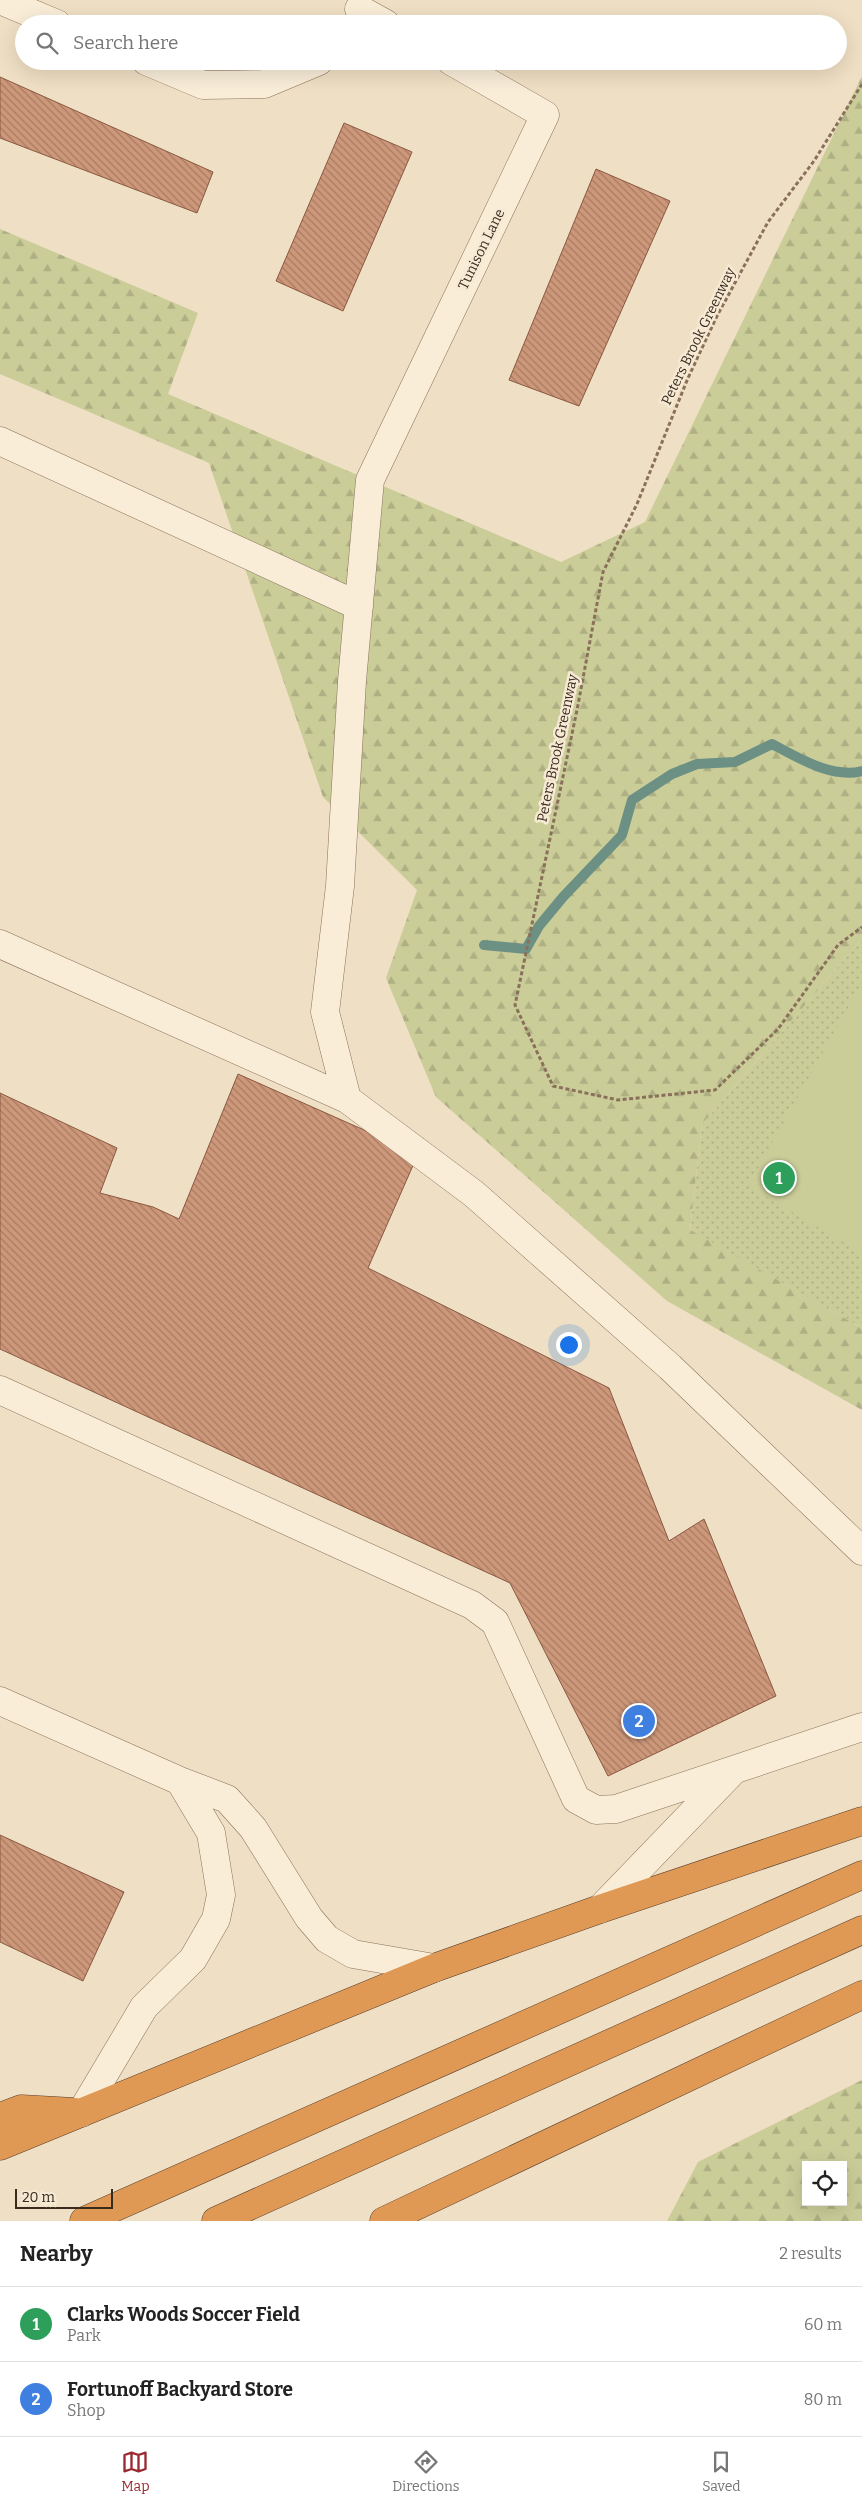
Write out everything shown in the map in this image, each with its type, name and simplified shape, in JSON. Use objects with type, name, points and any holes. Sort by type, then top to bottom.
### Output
[{"type":"highway","points":[[0,2146],[434,1968],[600,1909],[862,1821]]},
{"type":"highway","points":[[84,2221],[862,1875]]},
{"type":"highway","points":[[216,2221],[862,1930]]},
{"type":"highway","points":[[384,2221],[862,1995]]},
{"type":"highway","points":[[0,2117],[21,2109],[81,2113]]},
{"type":"street","points":[[0,0],[36,15]]},
{"type":"street","points":[[167,70],[203,85],[264,84],[297,70]]},
{"type":"street","name":"Tunison Lane","points":[[359,606],[370,480],[544,115],[466,70]]},
{"type":"street","points":[[0,441],[359,606],[352,681],[340,886],[325,1012],[347,1099]]},
{"type":"street","points":[[0,944],[347,1099],[474,1194],[670,1367],[862,1551]]},
{"type":"street","points":[[0,1390],[472,1605],[485,1614],[495,1622],[576,1799],[596,1810],[616,1808],[862,1727]]},
{"type":"street","points":[[0,1701],[180,1781],[227,1799],[253,1828],[309,1918],[327,1939],[353,1954],[434,1968]]},
{"type":"street","points":[[600,1909],[736,1769]]},
{"type":"street","points":[[81,2113],[144,2007],[193,1959],[216,1919],[221,1895],[211,1833],[180,1781]]},
{"type":"path","name":"Peters Brook Greenway","points":[[862,84],[814,161],[768,222],[717,316],[688,378],[637,504],[603,572],[578,710],[515,1005],[553,1086],[618,1100],[715,1090],[778,1029],[838,945],[862,927]]},
{"type":"green space","points":[[862,76],[862,939],[702,1124],[690,1230],[862,1328],[862,1410],[667,1301],[436,1097],[386,978],[417,890],[323,797],[209,463],[0,374],[0,229],[198,313],[168,394],[561,562],[645,522]]},
{"type":"green space","points":[[862,939],[862,1328],[690,1231],[702,1124]]},
{"type":"green space","points":[[862,983],[862,1253],[748,1186]]},
{"type":"green space","points":[[862,2080],[862,2221],[667,2221],[698,2162]]},
{"type":"building","points":[[0,77],[213,172],[197,213],[0,138]]},
{"type":"building","points":[[344,123],[412,152],[343,311],[276,281]]},
{"type":"building","points":[[596,169],[670,201],[579,406],[509,380]]},
{"type":"building","points":[[238,1074],[418,1154],[368,1268],[609,1388],[669,1541],[704,1519],[776,1696],[608,1776],[510,1583],[0,1349],[0,1093],[117,1148],[100,1193],[153,1207],[179,1219]]},
{"type":"building","points":[[0,1835],[124,1892],[83,1981],[0,1942]]},
{"type":"waterway","points":[[484,945],[526,949],[539,926],[563,897],[622,835],[632,800],[672,774],[697,764],[735,762],[772,744],[804,761],[827,770],[851,773],[862,771]]},
{"type":"place","name":"Clarks Woods Soccer Field","points":[[779,1178]]},
{"type":"place","name":"Fortunoff Backyard Store","points":[[639,1721]]}]
